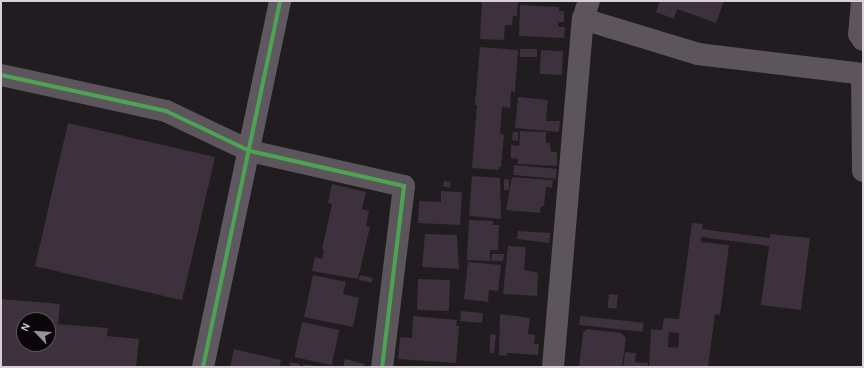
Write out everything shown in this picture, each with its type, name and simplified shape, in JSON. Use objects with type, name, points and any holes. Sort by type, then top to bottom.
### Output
[{"type":"street","points":[[203,367],[250,151],[280,1]]},
{"type":"street","points":[[862,1],[859,34],[863,40]]},
{"type":"street","points":[[553,367],[586,10],[698,54],[863,74],[863,171]]},
{"type":"street","points":[[1,74],[166,111],[250,151],[404,186],[382,367]]},
{"type":"building","points":[[482,1],[518,1],[517,16],[513,16],[512,25],[505,25],[504,40],[480,39]]},
{"type":"building","points":[[660,1],[724,1],[716,23],[677,9],[674,19],[656,12]]},
{"type":"building","points":[[520,5],[559,7],[559,11],[564,11],[564,22],[558,22],[558,27],[565,27],[564,38],[519,36]]},
{"type":"building","points":[[480,47],[518,50],[515,92],[511,91],[510,108],[502,107],[500,134],[504,135],[501,167],[499,167],[499,170],[472,168],[477,105],[475,105]]},
{"type":"building","points":[[520,49],[537,49],[537,57],[520,57]]},
{"type":"building","points":[[541,50],[563,51],[562,75],[540,74]]},
{"type":"building","points":[[518,97],[548,100],[546,121],[560,121],[559,132],[515,128]]},
{"type":"building","points":[[68,123],[215,157],[182,300],[35,266]]},
{"type":"building","points":[[520,131],[546,132],[546,143],[550,143],[551,152],[557,152],[557,166],[518,164],[518,159],[511,158],[511,145],[519,146]]},
{"type":"building","points":[[513,132],[518,132],[518,141],[512,140]]},
{"type":"building","points":[[514,165],[557,169],[556,179],[513,175]]},
{"type":"building","points":[[472,176],[500,178],[501,219],[469,216]]},
{"type":"building","points":[[512,177],[553,180],[552,188],[546,187],[544,206],[541,206],[540,213],[506,210]]},
{"type":"building","points":[[504,179],[509,179],[509,190],[504,190]]},
{"type":"building","points":[[444,181],[451,182],[450,188],[443,186]]},
{"type":"building","points":[[332,184],[366,192],[362,209],[369,211],[366,226],[370,227],[358,279],[312,271],[315,257],[322,259],[324,250],[322,249],[332,204],[328,203]]},
{"type":"building","points":[[441,191],[462,192],[460,225],[418,223],[419,201],[441,202]]},
{"type":"building","points":[[469,220],[493,221],[493,225],[499,225],[498,250],[490,250],[490,261],[467,260]]},
{"type":"building","points":[[692,223],[703,224],[702,229],[770,238],[770,234],[810,238],[801,310],[761,305],[769,246],[701,237],[701,242],[729,245],[720,315],[715,314],[708,367],[649,367],[651,329],[662,330],[664,318],[679,319]],"holes":[[[669,332],[679,333],[678,348],[668,347]]]},
{"type":"building","points":[[518,231],[550,233],[549,243],[517,239]]},
{"type":"building","points":[[425,234],[457,235],[459,269],[422,267]]},
{"type":"building","points":[[508,246],[526,247],[524,270],[538,273],[537,296],[503,294]]},
{"type":"building","points":[[492,254],[504,254],[503,261],[491,261]]},
{"type":"building","points":[[468,262],[501,265],[498,291],[489,290],[488,302],[464,299]]},
{"type":"building","points":[[313,275],[346,282],[343,294],[359,298],[353,327],[304,317]]},
{"type":"building","points":[[360,275],[373,278],[372,283],[359,280]]},
{"type":"building","points":[[418,279],[450,280],[449,311],[417,310]]},
{"type":"building","points":[[609,294],[618,295],[616,309],[608,308]]},
{"type":"building","points":[[1,299],[60,304],[58,324],[108,328],[107,336],[139,339],[136,367],[1,367]]},
{"type":"building","points":[[461,311],[483,313],[482,323],[460,321]]},
{"type":"building","points":[[500,314],[530,318],[528,334],[535,335],[534,344],[539,344],[538,355],[507,353],[507,356],[499,355]]},
{"type":"building","points":[[413,316],[457,320],[456,326],[459,326],[456,363],[398,359],[400,337],[412,338]]},
{"type":"building","points":[[580,316],[644,323],[643,332],[579,325]]},
{"type":"building","points":[[302,322],[339,330],[332,365],[295,357]]},
{"type":"building","points":[[587,329],[621,333],[626,338],[622,367],[579,367],[583,333]]},
{"type":"building","points":[[490,334],[496,335],[494,353],[490,353]]},
{"type":"building","points":[[234,349],[281,360],[279,367],[230,367]]},
{"type":"building","points":[[625,352],[636,353],[635,362],[648,363],[648,367],[623,367]]},
{"type":"building","points":[[345,359],[365,364],[364,367],[343,367]]},
{"type":"building","points":[[290,362],[300,364],[299,367],[289,367]]},
{"type":"building","points":[[303,364],[316,366],[303,367]]},
{"type":"cycle path","points":[[203,367],[280,1]]},
{"type":"cycle path","points":[[1,75],[166,111],[250,151],[404,186],[382,367]]}]
